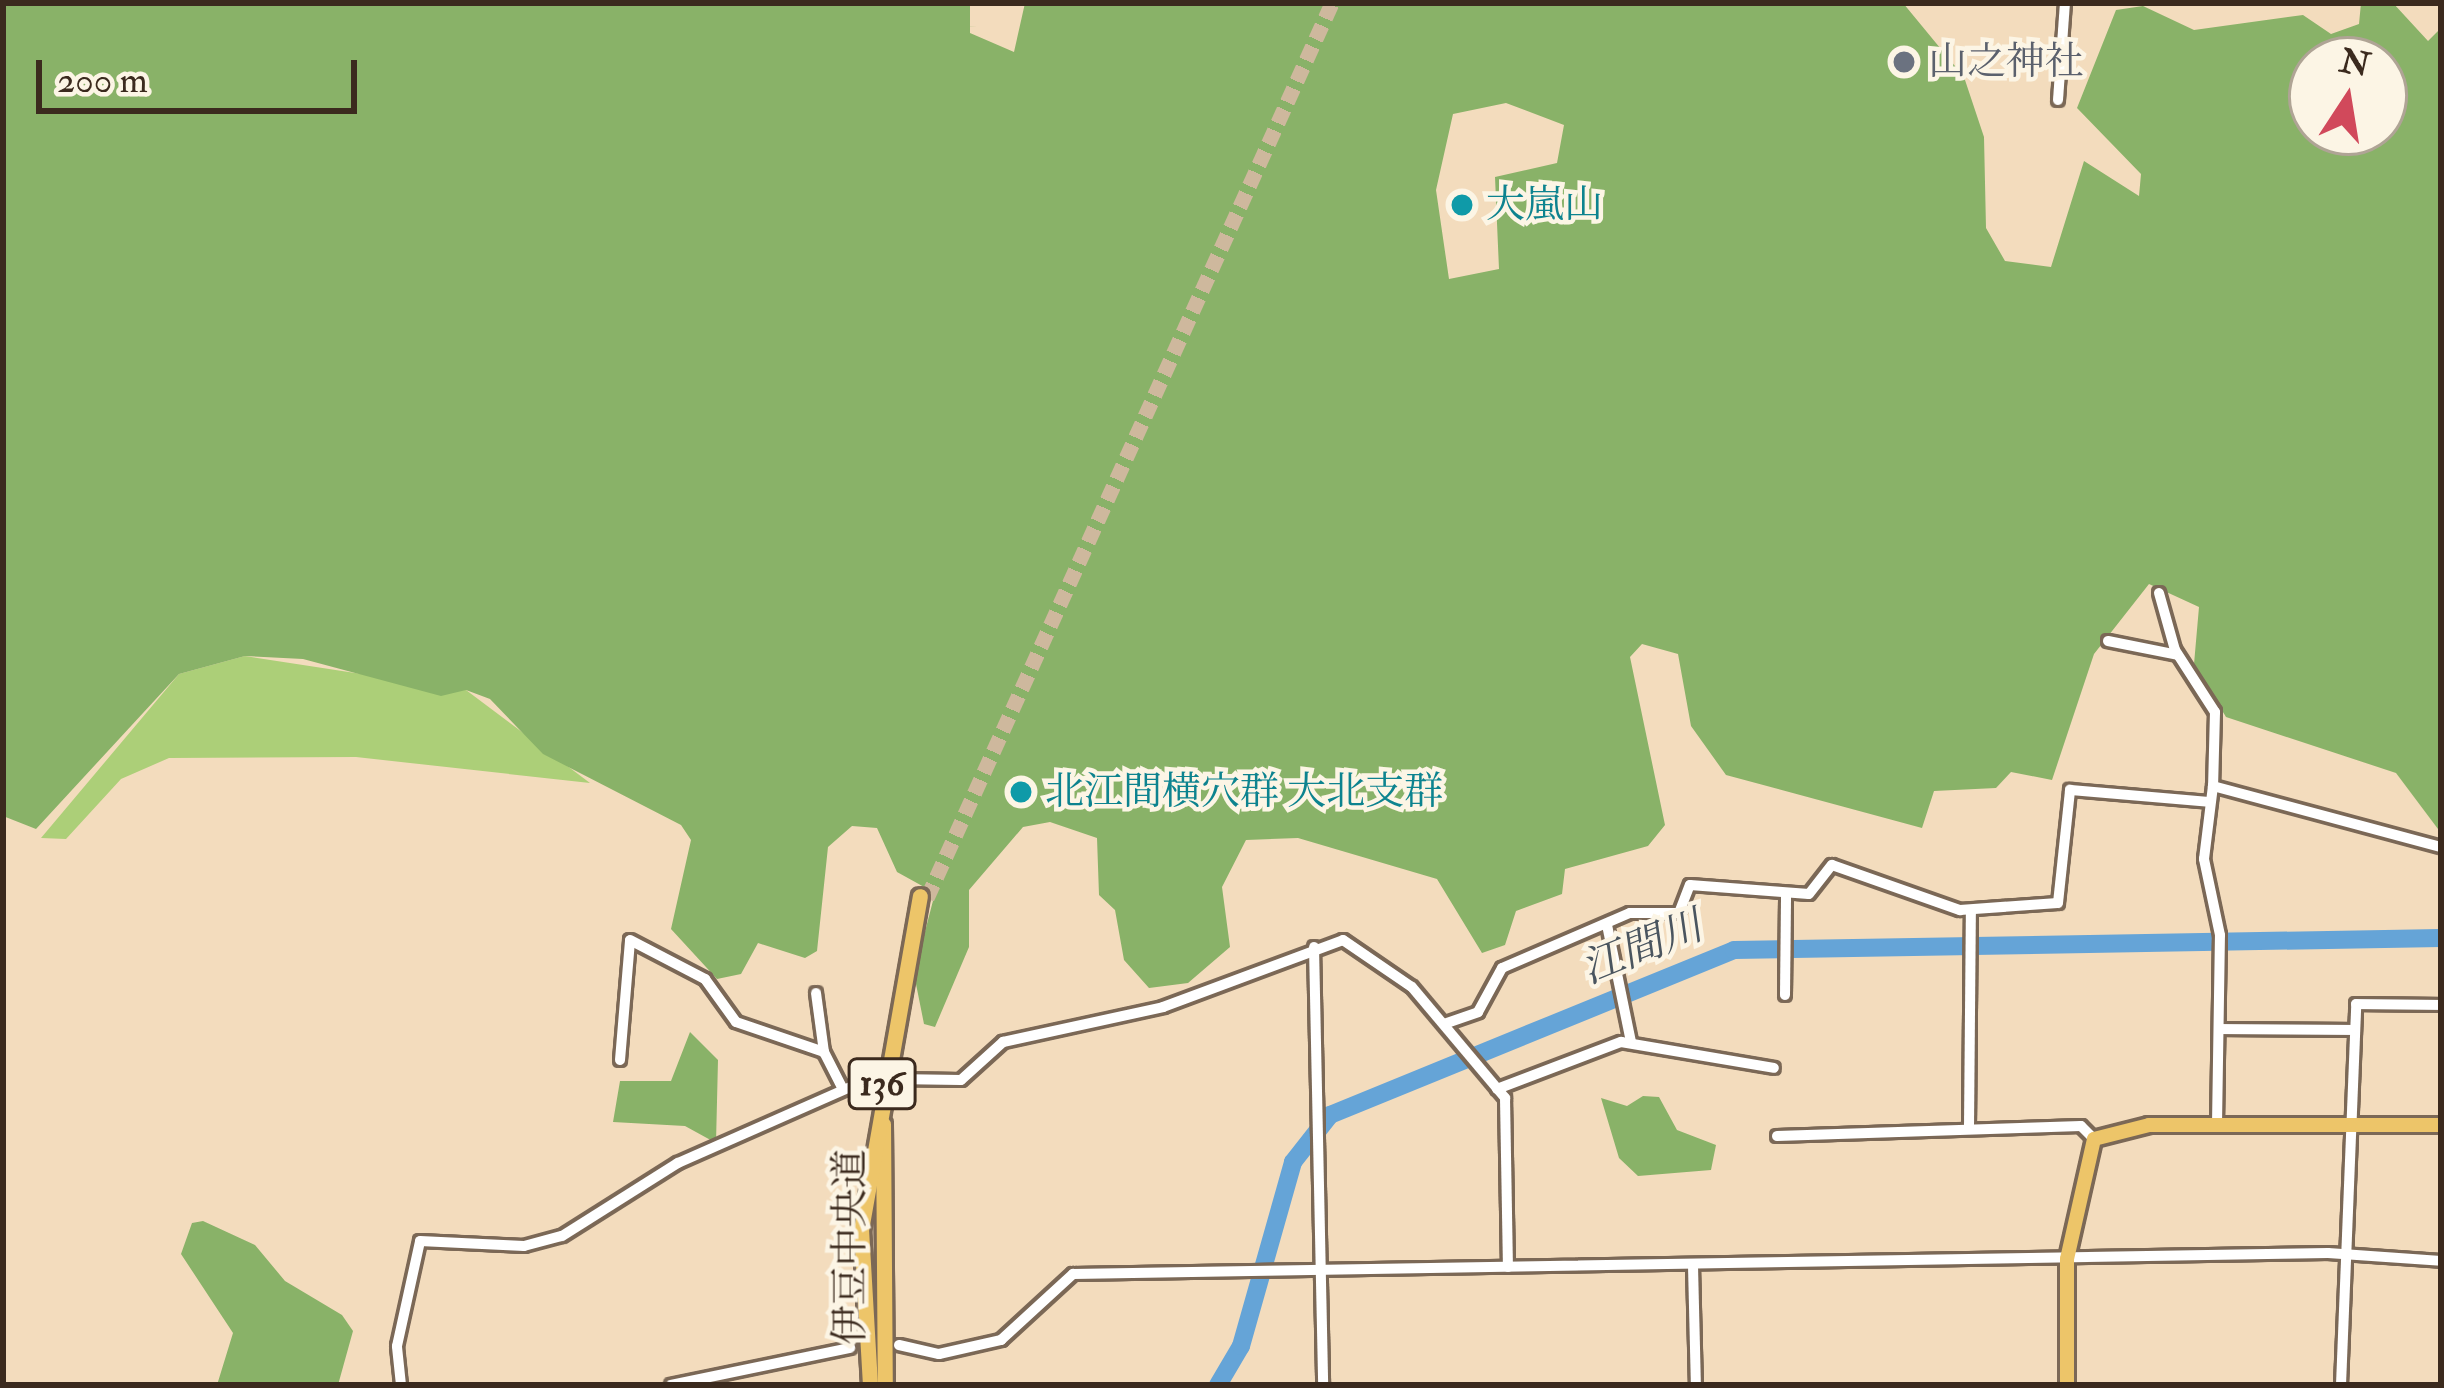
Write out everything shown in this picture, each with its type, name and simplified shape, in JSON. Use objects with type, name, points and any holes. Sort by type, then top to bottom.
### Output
[{"type":"highway","name":"伊豆中央道","points":[[868,1381],[861,1230],[923,897],[885,1093],[885,1364],[887,1385]]},
{"type":"main road","points":[[2067,1385],[2067,1259],[2094,1139],[2217,1124],[2441,1125]]},
{"type":"street","points":[[2058,100],[2065,3]]},
{"type":"street","points":[[2158,593],[2178,655],[2215,712],[2204,859],[2220,941],[2217,1124]]},
{"type":"street","points":[[2108,640],[2178,655]]},
{"type":"street","points":[[2213,786],[2441,847]]},
{"type":"street","points":[[1444,1024],[1478,1012],[1502,968],[1607,925],[1679,913],[1690,885],[1812,893],[1838,865],[1970,912],[2058,903],[2071,790],[2210,802]]},
{"type":"street","points":[[1785,995],[1786,893]]},
{"type":"street","points":[[1969,1127],[1970,912]]},
{"type":"street","points":[[1607,925],[1631,1042]]},
{"type":"street","points":[[620,1060],[630,940],[705,979],[736,1022],[824,1052]]},
{"type":"street","points":[[893,1079],[961,1080],[1004,1042],[1176,1004],[1313,947],[1350,943],[1444,1024],[1497,1089],[1508,1119],[1508,1268]]},
{"type":"street","points":[[1313,947],[1323,1385]]},
{"type":"street","points":[[816,993],[824,1052],[842,1087]]},
{"type":"street","points":[[2341,1385],[2356,1004],[2441,1005]]},
{"type":"street","points":[[2219,1029],[2354,1030]]},
{"type":"street","points":[[1497,1089],[1631,1042],[1774,1068]]},
{"type":"street","points":[[401,1385],[395,1359],[420,1240],[524,1246],[562,1236],[678,1163],[875,1076]]},
{"type":"street","points":[[1777,1136],[2081,1126],[2094,1139]]},
{"type":"street","points":[[899,1346],[939,1354],[1001,1340],[1073,1274],[2346,1253],[2441,1261]]},
{"type":"street","points":[[1693,1266],[1696,1385]]},
{"type":"street","points":[[671,1385],[850,1348]]},
{"type":"green space","points":[[3,3],[970,3],[970,33],[1014,52],[1025,3],[1903,3],[1964,77],[1984,137],[1986,228],[2005,261],[2051,267],[2084,161],[2139,196],[2141,174],[2077,108],[2116,10],[2143,6],[2194,30],[2303,15],[2331,34],[2359,24],[2361,3],[2393,3],[2428,41],[2441,28],[2441,833],[2396,773],[2226,717],[2194,664],[2199,607],[2149,584],[2094,654],[2052,780],[2011,772],[1996,788],[1934,791],[1922,828],[1726,775],[1691,726],[1678,654],[1642,644],[1630,657],[1665,825],[1648,846],[1565,869],[1562,894],[1516,911],[1505,945],[1482,953],[1437,879],[1298,838],[1246,840],[1222,887],[1230,947],[1188,983],[1149,988],[1124,960],[1115,910],[1099,895],[1097,838],[1050,822],[1023,827],[969,890],[969,947],[935,1027],[924,1024],[914,974],[935,893],[897,872],[877,828],[852,826],[828,847],[817,951],[805,958],[758,943],[741,974],[717,979],[671,929],[691,840],[681,825],[543,754],[490,699],[466,690],[441,696],[303,659],[245,656],[179,674],[36,829],[3,816]],"holes":[[[1506,103],[1564,125],[1557,163],[1495,177],[1499,269],[1449,279],[1436,190],[1453,114]]]},
{"type":"green space","points":[[245,656],[466,690],[590,783],[356,757],[169,758],[121,779],[66,839],[41,838],[179,674]]},
{"type":"green space","points":[[690,1032],[718,1060],[716,1143],[685,1126],[613,1122],[620,1081],[671,1081]]},
{"type":"green space","points":[[1643,1096],[1659,1097],[1677,1130],[1716,1145],[1711,1170],[1638,1176],[1619,1158],[1601,1098],[1627,1106]]},
{"type":"green space","points":[[203,1221],[255,1245],[285,1281],[342,1315],[353,1331],[338,1385],[217,1385],[233,1333],[181,1254],[192,1223]]},
{"type":"waterway","name":"江間川","points":[[1218,1385],[1241,1346],[1293,1162],[1330,1115],[1734,950],[2441,938]]},
{"type":"tunnel","points":[[927,898],[1332,3]]},
{"type":"place","name":"山之神社","points":[[1904,62]]},
{"type":"place","name":"大嵐山","points":[[1462,205]]},
{"type":"place","name":"北江間横穴群 大北支群","points":[[1021,792]]}]
